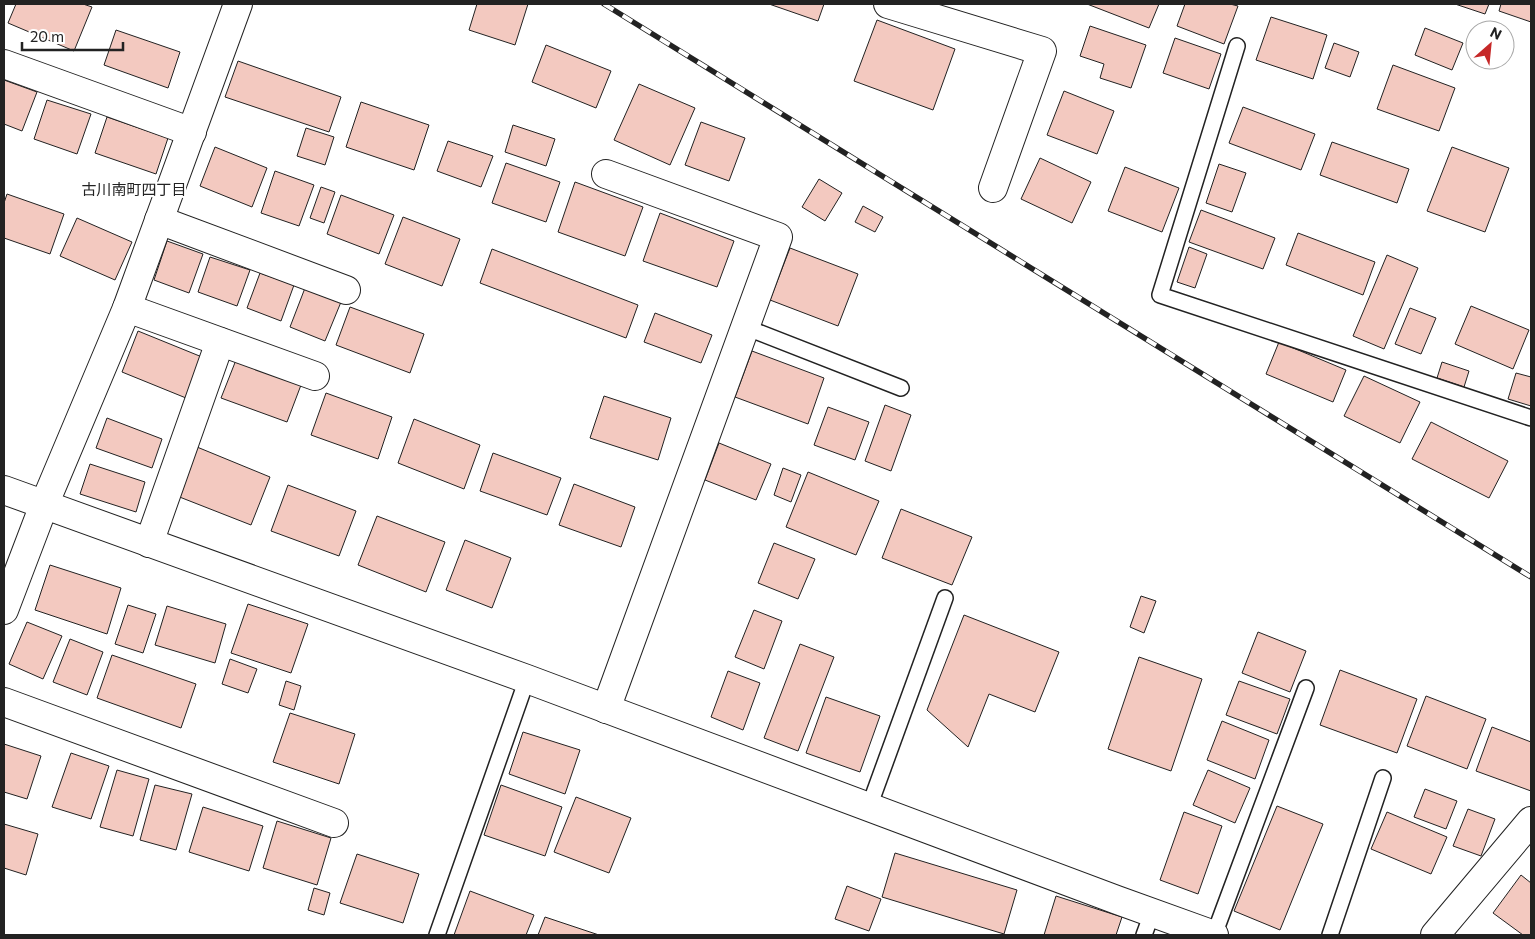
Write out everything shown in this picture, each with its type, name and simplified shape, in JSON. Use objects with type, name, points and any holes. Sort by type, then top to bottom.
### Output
[{"type":"street","points":[[4,610],[44,505],[127,308],[238,4]]},
{"type":"street","points":[[888,4],[1042,51],[993,188]]},
{"type":"street","points":[[4,64],[192,132]]},
{"type":"street","points":[[606,174],[778,237],[606,709]]},
{"type":"street","points":[[159,220],[346,290]]},
{"type":"street","points":[[127,308],[315,376]]},
{"type":"street","points":[[150,542],[220,342]]},
{"type":"street","points":[[4,490],[527,679],[869,807],[1148,924],[1214,935]]},
{"type":"street","points":[[4,702],[334,823]]},
{"type":"street","points":[[1435,935],[1531,821]]},
{"type":"lane","points":[[1236,46],[1160,295],[1531,418]]},
{"type":"lane","points":[[745,327],[901,388]]},
{"type":"lane","points":[[869,807],[945,598]]},
{"type":"lane","points":[[437,935],[527,679]]},
{"type":"lane","points":[[1214,935],[1306,688]]},
{"type":"lane","points":[[1330,935],[1383,778]]},
{"type":"building","points":[[16,4],[83,4],[92,7],[74,51],[8,23]]},
{"type":"building","points":[[477,4],[528,4],[515,45],[469,30]]},
{"type":"building","points":[[769,4],[824,4],[818,21]]},
{"type":"building","points":[[1087,4],[1159,4],[1149,28]]},
{"type":"building","points":[[1185,4],[1230,4],[1238,6],[1224,44],[1177,26]]},
{"type":"building","points":[[1455,4],[1489,4],[1485,14]]},
{"type":"building","points":[[1501,4],[1531,4],[1531,22],[1499,11]]},
{"type":"building","points":[[1271,17],[1327,35],[1313,79],[1256,60]]},
{"type":"building","points":[[877,20],[955,49],[933,110],[854,81]]},
{"type":"building","points":[[1090,26],[1146,45],[1131,88],[1100,78],[1104,64],[1080,56]]},
{"type":"building","points":[[1425,28],[1463,43],[1452,70],[1415,55]]},
{"type":"building","points":[[116,30],[180,52],[168,88],[104,65]]},
{"type":"building","points":[[1175,38],[1221,54],[1209,89],[1163,73]]},
{"type":"building","points":[[1334,43],[1359,52],[1350,77],[1325,68]]},
{"type":"building","points":[[546,45],[611,71],[596,108],[532,82]]},
{"type":"building","points":[[238,61],[341,97],[329,132],[225,97]]},
{"type":"building","points":[[1393,65],[1455,88],[1439,131],[1377,109]]},
{"type":"building","points":[[4,80],[37,92],[22,131],[4,124]]},
{"type":"building","points":[[639,84],[695,108],[670,165],[614,140]]},
{"type":"building","points":[[1064,91],[1114,111],[1097,154],[1047,135]]},
{"type":"building","points":[[47,100],[91,114],[77,154],[34,139]]},
{"type":"building","points":[[361,102],[429,125],[414,170],[346,147]]},
{"type":"building","points":[[1243,107],[1315,134],[1301,170],[1229,143]]},
{"type":"building","points":[[107,117],[168,138],[156,174],[95,153]]},
{"type":"building","points":[[701,122],[745,138],[729,181],[685,165]]},
{"type":"building","points":[[513,125],[555,139],[546,166],[505,152]]},
{"type":"building","points":[[306,128],[334,137],[325,165],[297,156]]},
{"type":"building","points":[[448,141],[493,156],[481,187],[437,171]]},
{"type":"building","points":[[1332,142],[1409,169],[1397,203],[1320,175]]},
{"type":"building","points":[[215,147],[267,168],[252,207],[200,186]]},
{"type":"building","points":[[1452,147],[1509,168],[1485,232],[1427,211]]},
{"type":"building","points":[[1040,158],[1091,182],[1072,223],[1021,199]]},
{"type":"building","points":[[506,163],[560,182],[546,222],[492,203]]},
{"type":"building","points":[[1219,164],[1246,173],[1232,212],[1206,203]]},
{"type":"building","points":[[1125,167],[1179,188],[1162,232],[1108,211]]},
{"type":"building","points":[[275,171],[314,185],[299,226],[261,213]]},
{"type":"building","points":[[819,179],[842,193],[825,221],[802,207]]},
{"type":"building","points":[[575,182],[643,207],[625,256],[558,232]]},
{"type":"building","points":[[321,187],[335,192],[324,223],[310,218]]},
{"type":"building","points":[[7,194],[64,214],[50,254],[4,238],[4,203]]},
{"type":"building","points":[[341,195],[394,215],[379,254],[327,234]]},
{"type":"building","points":[[863,206],[883,217],[875,232],[855,222]]},
{"type":"building","points":[[1201,210],[1275,238],[1263,269],[1189,242]]},
{"type":"building","points":[[660,213],[734,241],[717,287],[643,261]]},
{"type":"building","points":[[403,217],[460,239],[442,286],[385,264]]},
{"type":"building","points":[[77,218],[132,242],[115,280],[60,256]]},
{"type":"building","points":[[1298,233],[1375,262],[1363,295],[1286,265]]},
{"type":"building","points":[[167,241],[203,254],[189,293],[154,280]]},
{"type":"building","points":[[1189,247],[1207,254],[1195,288],[1177,282]]},
{"type":"building","points":[[790,248],[858,274],[838,326],[770,300]]},
{"type":"building","points":[[492,249],[638,305],[626,338],[480,283]]},
{"type":"building","points":[[1387,255],[1418,268],[1384,349],[1353,336]]},
{"type":"building","points":[[210,257],[250,270],[237,306],[198,292]]},
{"type":"building","points":[[260,273],[294,285],[281,321],[247,308]]},
{"type":"building","points":[[305,288],[341,302],[325,341],[290,327]]},
{"type":"building","points":[[1471,306],[1529,330],[1513,369],[1455,344]]},
{"type":"building","points":[[350,307],[424,334],[410,373],[336,345]]},
{"type":"building","points":[[1410,308],[1436,318],[1421,354],[1395,344]]},
{"type":"building","points":[[655,313],[712,335],[701,363],[644,342]]},
{"type":"building","points":[[138,331],[202,357],[186,398],[122,372]]},
{"type":"building","points":[[1279,342],[1346,370],[1333,402],[1266,374]]},
{"type":"building","points":[[752,351],[824,378],[808,424],[735,397]]},
{"type":"building","points":[[236,360],[301,385],[287,422],[221,398]]},
{"type":"building","points":[[1442,362],[1469,371],[1464,387],[1437,378]]},
{"type":"building","points":[[1516,373],[1531,377],[1531,406],[1508,399]]},
{"type":"building","points":[[1364,376],[1420,402],[1400,443],[1344,416]]},
{"type":"building","points":[[326,393],[392,417],[378,459],[311,435]]},
{"type":"building","points":[[604,396],[671,418],[658,460],[590,438]]},
{"type":"building","points":[[885,405],[911,415],[891,471],[865,461]]},
{"type":"building","points":[[828,407],[869,422],[855,460],[814,445]]},
{"type":"building","points":[[107,418],[162,439],[152,468],[96,448]]},
{"type":"building","points":[[414,419],[480,445],[464,489],[398,463]]},
{"type":"building","points":[[1431,422],[1508,461],[1489,498],[1412,459]]},
{"type":"building","points":[[719,443],[771,464],[756,500],[705,480]]},
{"type":"building","points":[[197,447],[270,477],[251,525],[177,496]]},
{"type":"building","points":[[493,453],[561,478],[547,515],[480,491]]},
{"type":"building","points":[[90,464],[145,482],[136,512],[80,494]]},
{"type":"building","points":[[783,468],[801,475],[791,502],[774,495]]},
{"type":"building","points":[[808,472],[879,501],[856,555],[786,527]]},
{"type":"building","points":[[574,484],[635,507],[621,547],[559,525]]},
{"type":"building","points":[[288,485],[356,511],[339,556],[271,531]]},
{"type":"building","points":[[901,509],[972,537],[952,585],[882,558]]},
{"type":"building","points":[[377,516],[445,542],[426,592],[358,565]]},
{"type":"building","points":[[465,540],[511,558],[492,608],[446,590]]},
{"type":"building","points":[[774,543],[815,559],[798,599],[758,583]]},
{"type":"building","points":[[50,565],[121,588],[107,634],[35,610]]},
{"type":"building","points":[[1141,596],[1156,601],[1144,633],[1130,627]]},
{"type":"building","points":[[248,604],[308,624],[291,673],[231,653]]},
{"type":"building","points":[[128,605],[156,614],[143,653],[115,644]]},
{"type":"building","points":[[167,606],[226,624],[215,663],[155,645]]},
{"type":"building","points":[[754,610],[782,621],[764,669],[735,657]]},
{"type":"building","points":[[964,615],[1059,652],[1035,712],[989,694],[968,747],[927,710]]},
{"type":"building","points":[[27,622],[62,636],[43,679],[9,664]]},
{"type":"building","points":[[1258,632],[1306,651],[1290,692],[1242,673]]},
{"type":"building","points":[[70,639],[103,652],[87,695],[53,682]]},
{"type":"building","points":[[800,644],[834,657],[798,751],[764,738]]},
{"type":"building","points":[[112,655],[196,684],[181,728],[97,698]]},
{"type":"building","points":[[1139,657],[1202,679],[1171,771],[1108,749]]},
{"type":"building","points":[[230,659],[257,669],[248,693],[222,684]]},
{"type":"building","points":[[1340,670],[1417,699],[1397,753],[1320,725]]},
{"type":"building","points":[[728,671],[760,683],[743,730],[711,717]]},
{"type":"building","points":[[286,681],[301,686],[294,710],[279,705]]},
{"type":"building","points":[[1239,681],[1290,699],[1277,734],[1226,715]]},
{"type":"building","points":[[1426,696],[1486,719],[1467,769],[1407,746]]},
{"type":"building","points":[[826,697],[880,716],[860,772],[806,753]]},
{"type":"building","points":[[290,713],[355,734],[339,784],[273,762]]},
{"type":"building","points":[[1222,721],[1269,740],[1255,779],[1207,760]]},
{"type":"building","points":[[1492,727],[1531,742],[1531,791],[1476,771]]},
{"type":"building","points":[[523,732],[580,750],[565,794],[509,774]]},
{"type":"building","points":[[4,744],[41,756],[27,799],[4,792]]},
{"type":"building","points":[[71,753],[109,766],[91,819],[52,807]]},
{"type":"building","points":[[117,770],[149,779],[133,836],[100,827]]},
{"type":"building","points":[[1208,770],[1250,788],[1235,823],[1193,805]]},
{"type":"building","points":[[155,785],[192,794],[176,850],[140,840]]},
{"type":"building","points":[[501,785],[562,807],[545,856],[484,835]]},
{"type":"building","points":[[1425,789],[1457,801],[1446,829],[1414,817]]},
{"type":"building","points":[[576,797],[631,818],[609,873],[554,852]]},
{"type":"building","points":[[1277,806],[1323,824],[1280,930],[1234,911]]},
{"type":"building","points":[[203,807],[263,826],[249,871],[189,852]]},
{"type":"building","points":[[1468,809],[1495,819],[1481,856],[1453,846]]},
{"type":"building","points":[[1184,812],[1222,826],[1198,894],[1160,880]]},
{"type":"building","points":[[1387,812],[1447,837],[1431,874],[1371,849]]},
{"type":"building","points":[[277,821],[331,838],[317,885],[263,868]]},
{"type":"building","points":[[4,824],[38,834],[26,875],[4,868]]},
{"type":"building","points":[[895,853],[1017,890],[1004,934],[882,897]]},
{"type":"building","points":[[357,854],[419,874],[403,923],[340,903]]},
{"type":"building","points":[[1521,875],[1531,883],[1531,935],[1523,935],[1493,913]]},
{"type":"building","points":[[847,886],[881,899],[869,931],[835,919]]},
{"type":"building","points":[[314,888],[330,893],[324,915],[308,910]]},
{"type":"building","points":[[470,891],[534,915],[526,935],[454,935]]},
{"type":"building","points":[[1056,896],[1122,917],[1116,935],[1044,935]]},
{"type":"building","points":[[545,917],[599,935],[538,935]]},
{"type":"railway","points":[[604,4],[1531,577]]},
{"type":"district","name":"古川南町四丁目","points":[[134,190]]}]
